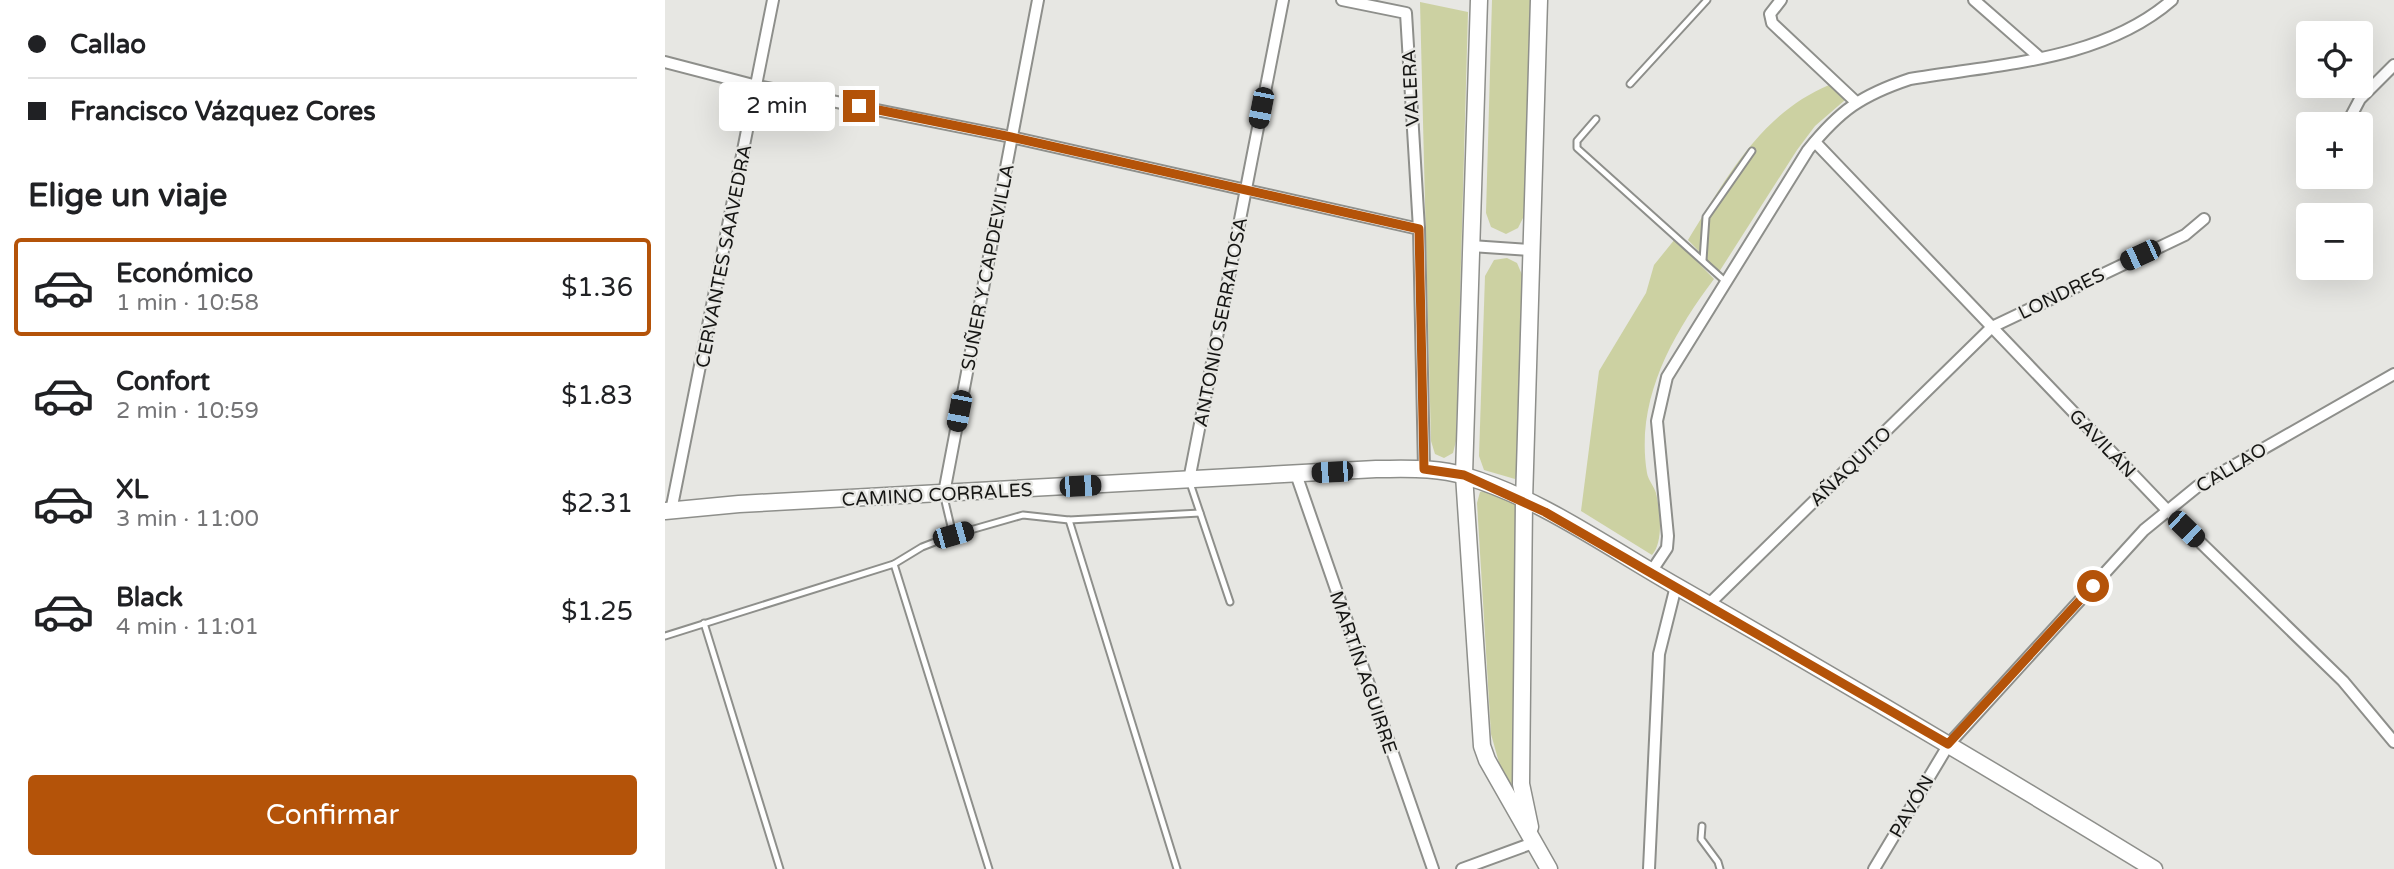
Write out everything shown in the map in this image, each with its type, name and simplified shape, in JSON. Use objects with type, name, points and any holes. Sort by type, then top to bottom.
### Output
[{"type":"street","name":"CERVANTES SAAVEDRA","points":[[668,511],[773,0]]},
{"type":"street","name":"SUÑER Y CAPDEVILLA","points":[[944,494],[1038,0]]},
{"type":"street","name":"ANTONIO SERRATOSA","points":[[1189,480],[1283,0]]},
{"type":"street","name":"VALERA","points":[[1342,0],[1406,13],[1419,229]]},
{"type":"street","points":[[1479,0],[1464,475],[1482,746],[1487,760],[1549,869]]},
{"type":"street","points":[[1533,843],[1521,784],[1524,501],[1539,0]]},
{"type":"street","points":[[1781,0],[1770,14],[1772,23],[1856,102]]},
{"type":"street","points":[[1974,0],[2038,57]]},
{"type":"street","points":[[1651,572],[1667,548],[1668,536],[1657,421],[1661,396],[1677,359],[1815,142],[1865,96],[1910,79],[2080,49],[2113,37],[2154,16],[2172,0]]},
{"type":"street","points":[[665,62],[757,86],[1011,137],[1419,229],[1424,469]]},
{"type":"street","points":[[2353,112],[2360,99],[2394,65]]},
{"type":"street","name":"GAVILÁN","points":[[1815,142],[2167,510],[2343,681],[2394,742]]},
{"type":"street","name":"LONDRES","points":[[1992,327],[2185,235],[2204,219]]},
{"type":"street","points":[[1471,246],[1530,250]]},
{"type":"street","name":"AÑAQUITO","points":[[1709,604],[1992,327]]},
{"type":"street","name":"CALLAO","points":[[1948,744],[2136,538],[2167,510],[2198,486],[2242,459],[2394,374]]},
{"type":"street","name":"CAMINO CORRALES","points":[[668,511],[739,504],[1296,474],[1424,469],[1464,475],[1524,501],[1709,604],[2154,869]]},
{"type":"street","name":"MARTÍN AGUIRRE","points":[[1296,474],[1433,869]]},
{"type":"street","points":[[1649,869],[1659,654],[1676,586]]},
{"type":"street","name":"PAVÓN","points":[[1874,869],[1948,744]]},
{"type":"street","points":[[1462,869],[1533,843]]},
{"type":"lane","points":[[1630,84],[1707,0]]},
{"type":"lane","points":[[1596,119],[1577,141],[1577,148],[1726,282]]},
{"type":"lane","points":[[1703,260],[1706,218],[1752,151]]},
{"type":"lane","points":[[1189,480],[1230,602]]},
{"type":"lane","points":[[944,494],[953,535]]},
{"type":"lane","points":[[665,636],[894,564],[922,547],[953,535],[1023,515],[1069,520],[1200,513]]},
{"type":"lane","points":[[1069,520],[1177,869]]},
{"type":"lane","points":[[894,564],[989,869]]},
{"type":"lane","points":[[704,623],[780,869]]},
{"type":"lane","points":[[1702,826],[1701,839],[1714,855],[1720,869]]},
{"type":"green space","points":[[1492,0],[1531,0],[1524,216],[1518,228],[1506,234],[1491,227],[1486,213]]},
{"type":"green space","points":[[1420,2],[1468,12],[1456,441],[1453,453],[1444,458],[1435,454],[1431,441]]},
{"type":"green space","points":[[1829,85],[1845,100],[1815,126],[1797,150],[1719,272],[1688,240],[1731,172],[1764,131],[1805,97]]},
{"type":"green space","points":[[1675,239],[1714,279],[1671,346],[1652,394],[1645,446],[1647,473],[1656,493],[1660,525],[1658,542],[1652,555],[1581,511],[1599,371],[1646,293],[1654,265]]},
{"type":"green space","points":[[1507,258],[1517,263],[1523,277],[1518,470],[1515,479],[1484,470],[1479,456],[1485,276],[1494,260]]},
{"type":"green space","points":[[1487,490],[1515,503],[1519,508],[1519,803],[1503,777],[1491,734],[1477,503],[1480,492]]},
{"type":"route","points":[[859,106],[1011,137],[1419,229],[1424,469],[1464,475],[1510,493],[1709,604],[1948,744],[2093,586]]}]
